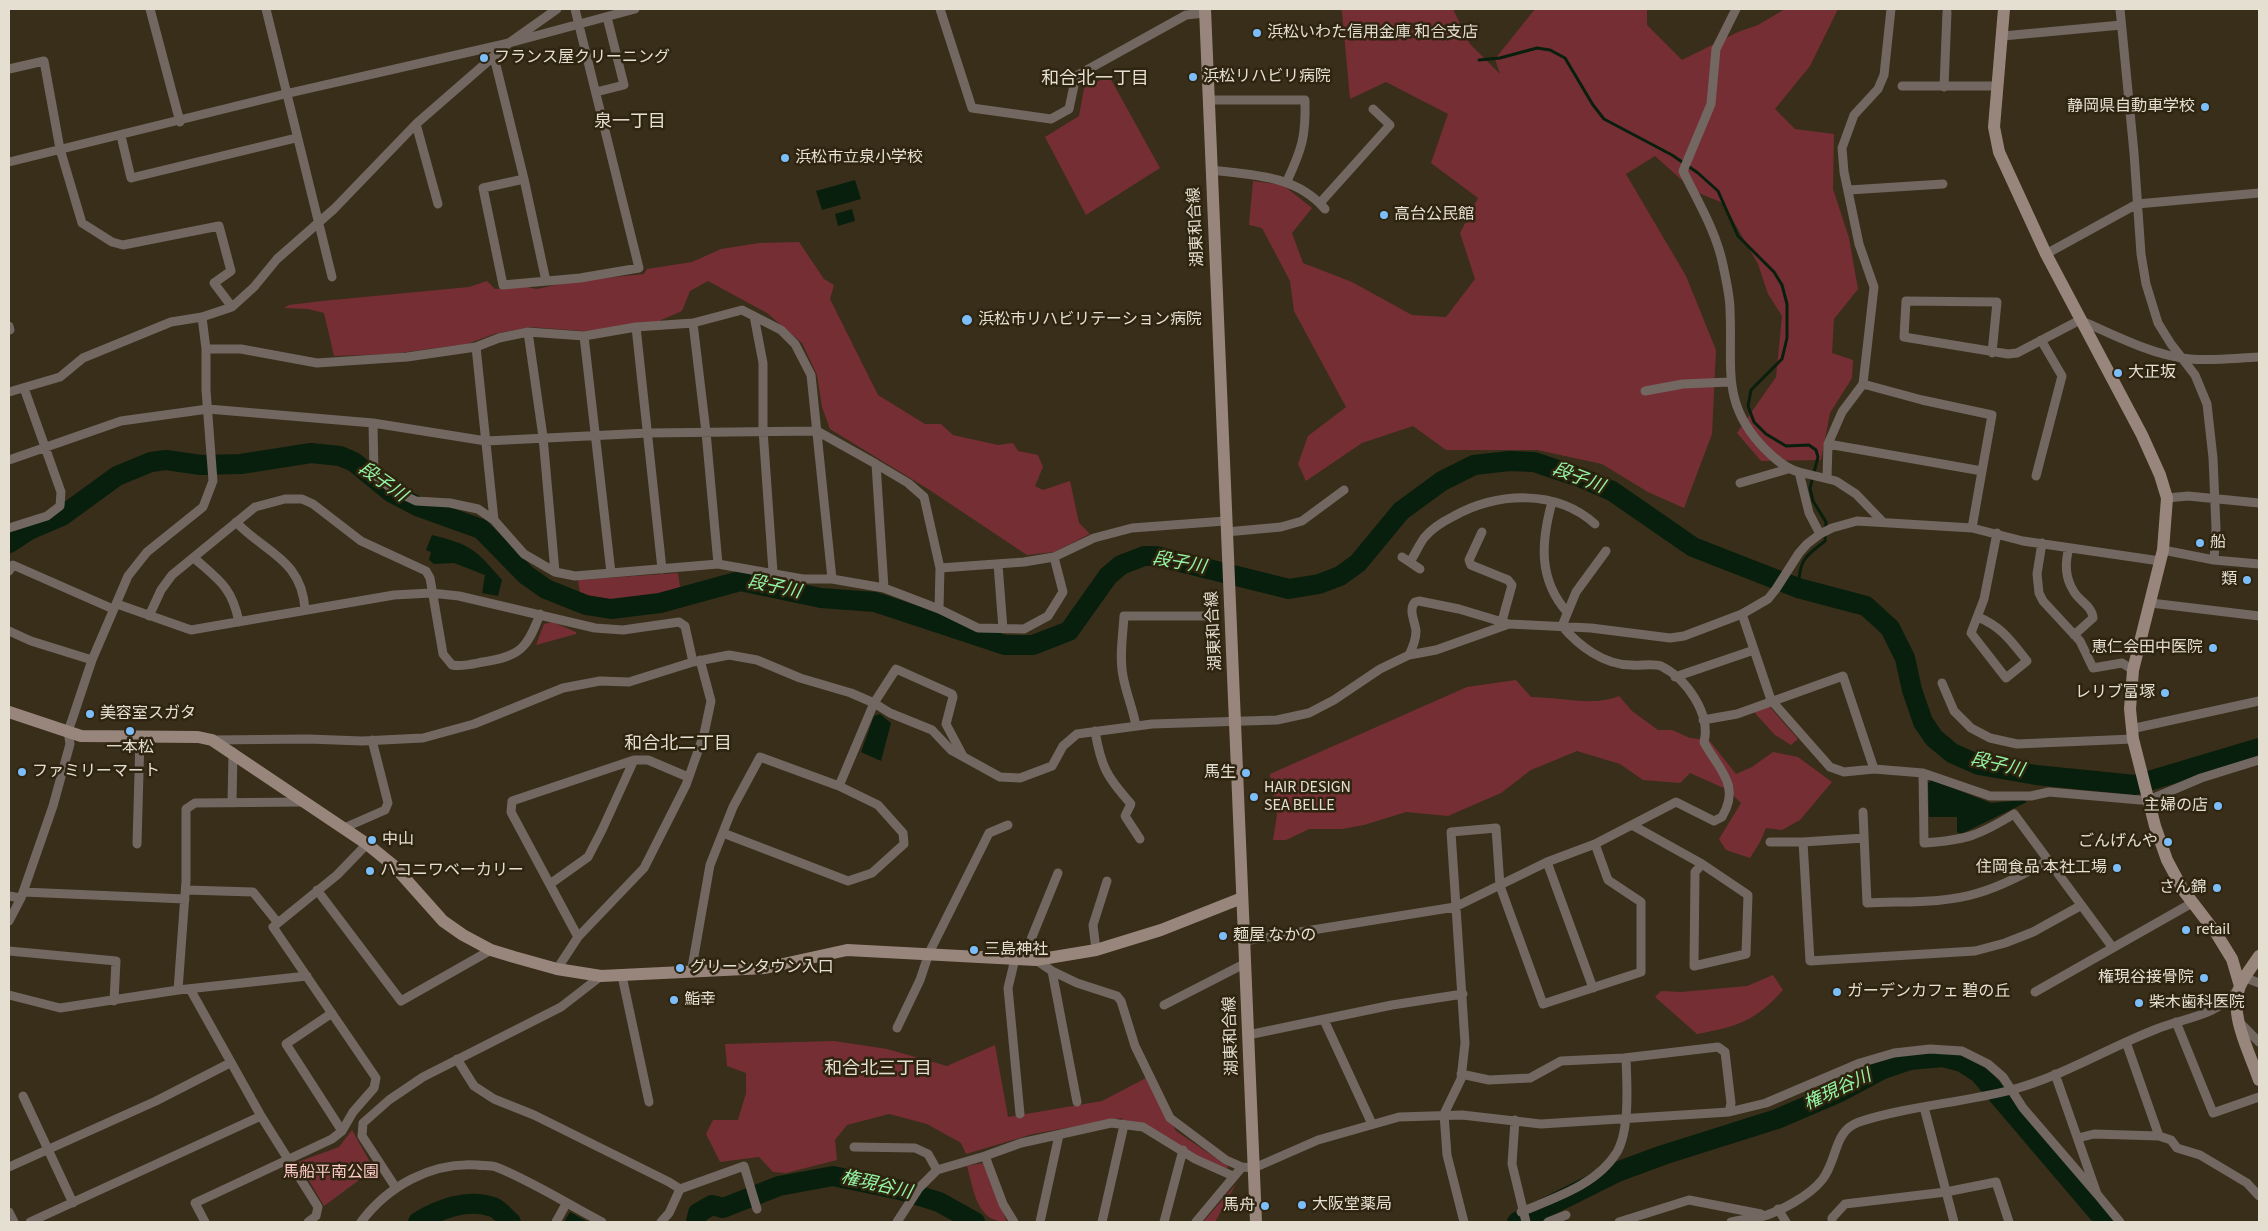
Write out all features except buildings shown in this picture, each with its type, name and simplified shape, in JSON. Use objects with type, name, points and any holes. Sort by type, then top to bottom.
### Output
[{"type":"street","points":[[150,9],[180,122]]},
{"type":"street","points":[[266,9],[317,224],[332,277]]},
{"type":"street","points":[[9,392],[60,377],[83,358],[171,322],[202,317],[232,307],[254,287],[277,259],[340,203],[416,124],[509,44],[557,9]]},
{"type":"street","points":[[524,179],[483,188],[503,284],[546,282],[639,268],[576,9]]},
{"type":"street","points":[[9,162],[180,122],[285,94],[509,44],[635,9]]},
{"type":"street","points":[[940,9],[972,108],[1051,119],[1069,109],[1076,76],[1186,15],[1205,11]]},
{"type":"street","points":[[1736,9],[1716,49],[1711,104],[1684,170],[1714,232],[1723,265],[1730,308],[1730,382],[1740,416],[1754,438],[1788,469],[1836,481],[1856,494],[1882,522]]},
{"type":"street","points":[[1823,478],[1828,444],[1842,412],[1863,384],[1874,287],[1859,244],[1842,148],[1854,115],[1878,89],[1884,75],[1891,9]]},
{"type":"street","points":[[2004,9],[1994,127],[1999,152],[2046,254],[2142,435],[2160,476],[2166,498],[2162,556],[2133,670],[2130,709],[2132,734],[2155,826],[2167,860],[2192,903],[2216,932],[2243,982],[2236,1006],[2259,1080]]},
{"type":"street","points":[[2120,9],[2134,152],[2141,254],[2150,302],[2167,336],[2195,375],[2207,404],[2212,430],[2213,498],[2216,528],[2214,560]]},
{"type":"street","name":"湖東和合線","points":[[1205,11],[1225,526],[1228,556],[1246,963],[1248,1168],[1256,1222]]},
{"type":"street","points":[[1944,87],[1947,12]]},
{"type":"street","points":[[596,92],[624,85],[607,17]]},
{"type":"street","points":[[2003,36],[2121,25]]},
{"type":"street","points":[[494,57],[524,179],[546,282]]},
{"type":"street","points":[[9,69],[44,61],[60,149],[82,223],[112,242],[123,245],[219,226],[231,271],[214,283],[232,307]]},
{"type":"street","points":[[1902,86],[1996,86]]},
{"type":"street","points":[[1208,100],[1305,100],[1306,129],[1301,150],[1287,181]]},
{"type":"street","points":[[1211,170],[1287,181],[1323,206],[1390,125],[1374,109]]},
{"type":"street","points":[[416,124],[438,204]]},
{"type":"street","points":[[121,136],[131,178],[296,138]]},
{"type":"street","points":[[1849,190],[1943,184]]},
{"type":"street","points":[[2046,254],[2137,204],[2259,193]]},
{"type":"street","points":[[1992,353],[1996,302],[1906,301],[1904,337],[1992,353],[2017,353],[2080,320]]},
{"type":"street","points":[[206,349],[241,349],[317,362],[406,357],[476,347],[499,338],[528,332],[584,336],[636,327],[693,323],[742,310],[781,330],[794,344],[811,375],[832,579]]},
{"type":"street","points":[[754,316],[763,363],[763,430],[773,572]]},
{"type":"street","points":[[9,921],[22,895],[53,806],[70,744],[68,731],[92,660],[128,576],[147,552],[203,507],[213,481],[206,349],[202,317]]},
{"type":"street","points":[[2080,320],[2123,339],[2183,358],[2210,360],[2259,357]]},
{"type":"street","points":[[693,323],[706,432],[718,564]]},
{"type":"street","points":[[636,327],[662,569]]},
{"type":"street","points":[[528,332],[543,437],[555,572]]},
{"type":"street","points":[[584,336],[611,573]]},
{"type":"street","points":[[2036,476],[2062,376],[2040,340]]},
{"type":"street","points":[[476,347],[494,520]]},
{"type":"street","points":[[1645,391],[1683,384],[1730,382]]},
{"type":"street","points":[[1863,384],[1922,400],[1992,415],[1972,528]]},
{"type":"street","points":[[9,528],[47,516],[60,506],[61,492],[24,388]]},
{"type":"street","points":[[9,460],[121,421],[208,409],[374,423],[486,441],[648,433],[817,430],[908,483],[924,497],[940,568],[939,609]]},
{"type":"street","points":[[374,423],[374,475],[393,490],[416,501],[450,503],[478,509],[494,520],[524,554],[555,572],[575,576],[718,564],[773,572],[803,579],[832,579],[884,588],[939,609],[978,628],[1024,629],[1048,616],[1063,592],[1054,557]]},
{"type":"street","points":[[1828,444],[1982,471]]},
{"type":"street","points":[[876,464],[884,588]]},
{"type":"street","points":[[1740,483],[1788,469]]},
{"type":"street","points":[[1802,473],[1809,513],[1820,534]]},
{"type":"street","points":[[940,568],[998,564],[1054,557],[1094,538],[1132,528],[1281,527],[1302,521],[1344,490]]},
{"type":"street","points":[[2166,498],[2188,496],[2259,503]]},
{"type":"street","points":[[1410,562],[1424,537],[1445,521],[1466,509],[1500,499],[1526,497],[1552,502],[1585,515],[1595,524]]},
{"type":"street","points":[[150,616],[160,590],[172,575],[255,507],[266,502],[284,498],[302,499],[313,504],[361,541],[426,571],[430,578],[431,594],[443,654],[452,665],[456,666],[513,656],[532,637],[540,614]]},
{"type":"street","points":[[1552,502],[1544,528],[1543,550],[1547,576],[1555,598],[1567,612]]},
{"type":"street","points":[[1409,655],[1415,642],[1416,629],[1411,610],[1415,602],[1419,601],[1459,609],[1505,622],[1562,626],[1670,638],[1684,636],[1742,614],[1768,599],[1799,553],[1820,534],[1832,528],[1857,521],[1972,528],[2023,541],[2069,548],[2259,564]]},
{"type":"street","points":[[236,522],[288,564],[299,582],[304,597],[305,610]]},
{"type":"street","points":[[1482,532],[1469,560],[1471,565],[1508,580],[1512,585],[1505,622]]},
{"type":"street","points":[[1978,617],[1995,624],[2003,631],[2027,662],[2006,678],[1971,633],[1984,599],[1997,534]]},
{"type":"street","points":[[2042,543],[2037,574],[2043,601],[2080,641],[2093,668],[2122,663],[2133,670]]},
{"type":"street","points":[[2069,548],[2066,569],[2073,590],[2092,612],[2093,618],[2074,635]]},
{"type":"street","points":[[1562,626],[1576,592],[1606,551]]},
{"type":"street","points":[[194,558],[224,583],[235,606],[239,622]]},
{"type":"street","points":[[1402,558],[1420,569]]},
{"type":"street","points":[[998,564],[1003,629]]},
{"type":"street","points":[[9,571],[14,565],[115,606],[191,630],[394,595],[431,594],[459,596],[595,628],[623,630],[678,622],[686,626],[696,661],[712,701],[704,734],[688,777],[644,868],[578,937],[557,968]]},
{"type":"street","points":[[2151,602],[2259,616]]},
{"type":"street","points":[[1742,614],[1771,700],[1830,767],[1844,772],[1874,768],[1923,773],[1990,796],[2031,796],[2049,792],[2148,796],[2259,760]]},
{"type":"street","points":[[1136,726],[1132,704],[1123,676],[1124,616],[1209,616]]},
{"type":"street","points":[[9,712],[82,736],[212,740],[372,740],[423,738],[474,724],[563,688],[600,681],[629,682],[696,661],[729,655],[757,660],[800,678],[851,693],[874,703],[890,713],[932,730],[951,750],[1000,777],[1020,778],[1052,766],[1063,746],[1076,734],[1136,726],[1235,720],[1277,720],[1309,713],[1334,700],[1380,669],[1409,655],[1436,650],[1505,622]]},
{"type":"street","points":[[1244,941],[1455,907],[1547,862],[1596,844],[1676,802],[1714,820],[1722,818],[1729,807],[1731,796],[1728,779],[1704,742],[1707,731],[1692,694],[1675,676],[1660,666],[1628,665],[1611,662],[1577,644],[1562,626]]},
{"type":"street","points":[[9,631],[31,641],[92,660]]},
{"type":"street","points":[[1675,676],[1754,650]]},
{"type":"street","points":[[839,786],[874,703],[896,669],[952,694],[954,697],[946,724],[964,757]]},
{"type":"street","points":[[1703,720],[1737,714],[1771,700],[1843,676],[1874,768]]},
{"type":"street","points":[[1942,683],[1954,711],[1971,728],[1990,738],[2017,744],[2132,734],[2259,700]]},
{"type":"street","points":[[1095,731],[1100,758],[1110,780],[1131,804],[1126,816],[1140,839]]},
{"type":"street","points":[[137,844],[140,737]]},
{"type":"street","points":[[212,740],[308,802],[367,844],[394,866],[443,921],[463,936],[491,950],[557,968],[601,976],[765,968],[847,950],[1036,960],[1096,950],[1162,930],[1242,898]]},
{"type":"street","points":[[344,828],[385,810],[388,803],[372,740]]},
{"type":"street","points":[[232,803],[233,752]]},
{"type":"street","points":[[691,973],[710,865],[733,807],[760,757],[839,786],[878,804],[904,833],[904,844],[872,873],[848,880],[723,834]]},
{"type":"street","points":[[578,937],[511,812],[512,802],[634,760],[648,760],[688,777]]},
{"type":"street","points":[[550,884],[588,857],[634,760]]},
{"type":"street","points":[[1923,773],[1924,843],[1960,840],[1987,831],[2014,814],[2080,906],[2113,948]]},
{"type":"street","points":[[178,990],[185,894],[186,809],[194,803],[308,802]]},
{"type":"street","points":[[1863,812],[1867,903],[1948,898],[1976,894],[2012,880],[2047,861]]},
{"type":"street","points":[[897,1028],[920,980],[928,953],[989,833],[1008,825]]},
{"type":"street","points":[[1632,825],[1702,864],[1748,895],[1746,954],[1694,966],[1695,872],[1702,864]]},
{"type":"street","points":[[1464,1222],[1447,1154],[1444,1114],[1461,1074],[1465,1042],[1451,832],[1496,828],[1500,886],[1543,1004],[1641,972],[1641,902],[1608,880],[1596,844]]},
{"type":"street","points":[[1770,842],[1864,838]]},
{"type":"street","points":[[1804,842],[1810,961],[1975,951],[2005,943],[2032,932],[2080,906]]},
{"type":"street","points":[[204,1222],[195,1203],[332,1139],[342,1131],[352,1112],[374,1088],[376,1078],[273,927],[337,875],[367,844]]},
{"type":"street","points":[[1547,862],[1593,988]]},
{"type":"street","points":[[1020,1114],[1008,988],[1058,873]]},
{"type":"street","points":[[1096,950],[1092,925],[1107,881]]},
{"type":"street","points":[[317,890],[401,1001],[491,950]]},
{"type":"street","points":[[9,896],[253,892],[278,923]]},
{"type":"street","points":[[2035,992],[2192,903]]},
{"type":"street","points":[[9,951],[116,961],[114,1001]]},
{"type":"street","points":[[1731,1222],[1766,1215],[1797,1200],[1821,1180],[1834,1161],[1838,1141],[1845,1128],[1858,1122],[2011,1090],[2055,1074],[2176,1022],[2219,1008],[2230,1000],[2259,956]]},
{"type":"street","points":[[1036,960],[1052,971],[1076,983],[1117,996],[1121,1001],[1135,1046],[1170,1118],[1226,1160],[1248,1168]]},
{"type":"street","points":[[1164,1005],[1246,963]]},
{"type":"street","points":[[1052,971],[1077,1102]]},
{"type":"street","points":[[9,995],[60,1008],[178,990],[307,976]]},
{"type":"street","points":[[396,1188],[362,1136],[363,1123],[389,1100],[423,1077],[522,1029],[562,1007],[601,976]]},
{"type":"street","points":[[622,976],[649,1102]]},
{"type":"street","points":[[2243,982],[2259,984]]},
{"type":"street","points":[[190,989],[261,1116],[318,1207],[316,1216],[308,1222]]},
{"type":"street","points":[[1248,1035],[1392,1005],[1463,994]]},
{"type":"street","points":[[332,1013],[286,1044],[342,1131]]},
{"type":"street","points":[[1324,1020],[1372,1124]]},
{"type":"street","points":[[2176,1022],[2213,1112],[2259,1097]]},
{"type":"street","points":[[2240,1022],[2259,1042]]},
{"type":"street","points":[[2126,1042],[2158,1136]]},
{"type":"street","points":[[1461,1074],[1489,1080],[1530,1078],[1561,1060],[1626,1058],[1718,1047],[1725,1052],[1731,1103],[1729,1112]]},
{"type":"street","points":[[1196,1222],[1232,1176],[1318,1140],[1399,1117],[1444,1114],[1541,1124],[1729,1112],[1766,1104],[1860,1063],[1894,1054],[1930,1049],[1962,1050],[1988,1064],[2003,1077],[2023,1108],[2120,1222]]},
{"type":"street","points":[[1521,1212],[1560,1196],[1598,1174],[1617,1151],[1626,1119],[1626,1058]]},
{"type":"street","points":[[457,1059],[474,1086],[494,1099],[534,1115],[680,1189]]},
{"type":"street","points":[[9,1167],[156,1101],[230,1063]]},
{"type":"street","points":[[2055,1074],[2097,1194]]},
{"type":"street","points":[[24,1096],[73,1203]]},
{"type":"street","points":[[1924,1107],[1954,1222]]},
{"type":"street","points":[[30,1222],[261,1116]]},
{"type":"street","points":[[1515,1120],[1512,1164],[1521,1212],[1526,1222]]},
{"type":"street","points":[[897,1222],[919,1188],[937,1170],[1021,1143],[1111,1123],[1143,1127],[1196,1159],[1232,1176]]},
{"type":"street","points":[[1102,1222],[1124,1125]]},
{"type":"street","points":[[2078,1138],[2094,1134],[2158,1136],[2171,1140],[2177,1148],[2208,1160],[2247,1183],[2259,1196]]},
{"type":"street","points":[[1040,1222],[1059,1135]]},
{"type":"street","points":[[854,1147],[915,1148],[928,1154],[937,1170]]},
{"type":"street","points":[[1164,1222],[1183,1150]]},
{"type":"street","points":[[985,1156],[1003,1204],[1014,1222]]},
{"type":"street","points":[[361,1222],[369,1212],[396,1188],[429,1171],[462,1164],[494,1166],[602,1222]]},
{"type":"street","points":[[661,1222],[669,1213],[680,1189],[744,1166],[757,1209]]},
{"type":"street","points":[[1832,1222],[1832,1218],[1845,1204],[1946,1192],[1996,1182],[2009,1222]]},
{"type":"street","points":[[1619,1222],[1689,1200],[1766,1215]]},
{"type":"street","points":[[556,1222],[566,1204]]},
{"type":"street","points":[[1778,1209],[1786,1222]]},
{"type":"street","points":[[9,1212],[14,1222]]},
{"type":"street","points":[[1548,1222],[1566,1215]]},
{"type":"green space","points":[[1340,9],[1453,9],[1470,44],[1500,74],[1495,59],[1535,9],[1647,9],[1647,25],[1682,60],[1738,32],[1758,25],[1785,9],[1838,9],[1810,66],[1775,109],[1795,129],[1834,134],[1833,189],[1849,238],[1858,289],[1834,319],[1832,353],[1853,360],[1852,378],[1830,413],[1821,460],[1761,461],[1737,433],[1776,377],[1782,316],[1768,294],[1758,264],[1723,203],[1694,191],[1655,156],[1626,174],[1686,276],[1716,350],[1712,434],[1684,508],[1648,492],[1602,464],[1537,450],[1446,450],[1413,426],[1362,443],[1306,481],[1298,464],[1308,436],[1346,407],[1294,311],[1290,281],[1262,228],[1249,225],[1253,181],[1283,185],[1312,208],[1292,233],[1303,263],[1352,282],[1412,315],[1446,317],[1475,279],[1460,233],[1478,198],[1431,163],[1448,114],[1386,82],[1350,99],[1342,12]]},
{"type":"green space","points":[[1109,76],[1160,168],[1086,215],[1045,137],[1079,116],[1084,88]]},
{"type":"green space","points":[[799,242],[824,279],[834,285],[830,299],[878,395],[925,424],[941,424],[953,435],[998,445],[1013,443],[1018,451],[1038,455],[1043,467],[1035,486],[1043,490],[1070,481],[1079,523],[1090,534],[1054,552],[1027,555],[928,489],[830,429],[822,407],[817,375],[802,343],[767,313],[708,281],[690,291],[682,311],[659,321],[584,331],[530,327],[494,334],[467,344],[391,354],[334,356],[324,313],[308,309],[284,308],[289,305],[322,301],[469,287],[487,281],[495,289],[521,286],[537,289],[568,282],[644,274],[647,269],[692,262],[721,249],[759,243]]},
{"type":"green space","points":[[678,573],[680,587],[656,596],[631,600],[605,599],[580,593],[578,580]]},
{"type":"green space","points":[[552,622],[576,632],[576,634],[536,645],[544,624]]},
{"type":"green space","points":[[1516,680],[1531,697],[1598,701],[1619,696],[1632,711],[1658,730],[1672,730],[1690,738],[1709,740],[1736,774],[1752,767],[1773,752],[1798,757],[1832,782],[1800,820],[1782,830],[1766,828],[1750,858],[1726,850],[1719,839],[1741,803],[1728,790],[1690,773],[1680,783],[1643,780],[1620,764],[1577,751],[1531,770],[1501,793],[1448,816],[1406,812],[1364,825],[1342,829],[1309,829],[1286,840],[1273,840],[1277,815],[1270,774],[1467,687]]},
{"type":"green space","points":[[1769,706],[1798,739],[1791,745],[1775,735],[1753,711]]},
{"type":"green space","points":[[1773,975],[1783,990],[1764,1009],[1734,1025],[1697,1034],[1655,997],[1661,991],[1681,992],[1747,986]]},
{"type":"green space","points":[[834,1041],[887,1049],[947,1066],[995,1045],[1008,1117],[1102,1101],[1146,1078],[1176,1131],[1229,1167],[1224,1169],[1122,1122],[1122,1118],[1033,1134],[966,1154],[961,1143],[927,1124],[889,1114],[847,1125],[835,1140],[837,1160],[786,1173],[773,1172],[759,1157],[720,1162],[706,1134],[713,1120],[738,1120],[746,1093],[746,1073],[727,1066],[725,1044]]},
{"type":"green space","name":"馬船平南公園","points":[[352,1130],[374,1169],[324,1206],[298,1162],[339,1147]]},
{"type":"green space","points":[[983,1163],[1007,1222],[997,1221],[989,1217],[978,1203],[967,1166]]},
{"type":"green space","points":[[1236,1184],[1215,1222],[1203,1222]]},
{"type":"shaded area","points":[[855,180],[861,199],[822,210],[816,191]]},
{"type":"shaded area","points":[[852,209],[855,221],[838,226],[835,214]]},
{"type":"shaded area","points":[[432,535],[465,545],[479,555],[502,580],[498,596],[482,593],[485,575],[454,563],[434,564],[429,560],[431,552],[426,550]]},
{"type":"shaded area","points":[[880,714],[891,723],[881,761],[861,752],[874,716]]},
{"type":"shaded area","points":[[1932,780],[1991,803],[2023,800],[2027,802],[1961,834],[1957,832],[1957,817],[1929,817],[1928,783]]},
{"type":"shaded area","points":[[570,1212],[588,1222],[564,1222]]},
{"type":"waterway","points":[[1479,60],[1500,58],[1537,48],[1550,50],[1565,58],[1593,105],[1604,119],[1672,155],[1698,173],[1718,191],[1738,236],[1774,272],[1782,285],[1787,304],[1787,338],[1782,359],[1751,390],[1748,406],[1754,422],[1766,434],[1786,446],[1809,445],[1816,450],[1818,457],[1810,488],[1813,501],[1826,522],[1825,541],[1804,560],[1800,571],[1798,588]]},
{"type":"waterway","name":"段子川","points":[[9,543],[29,530],[62,516],[117,476],[151,462],[166,460],[201,465],[241,464],[311,453],[340,456],[354,462],[392,493],[417,506],[481,529],[526,575],[546,589],[586,605],[611,609],[660,603],[740,581],[821,598],[875,602],[1005,645],[1033,645],[1069,631],[1108,576],[1121,565],[1144,556],[1156,556],[1289,589],[1319,584],[1340,576],[1358,563],[1401,511],[1442,481],[1474,465],[1509,461],[1534,462],[1582,478],[1612,491],[1693,547],[1798,588],[1866,606],[1890,628],[1905,658],[1912,690],[1923,722],[1934,738],[1952,753],[1979,765],[2036,775],[2135,785],[2259,748]]},
{"type":"waterway","name":"権現谷川","points":[[1517,1222],[1617,1172],[1663,1155],[1777,1119],[1840,1092],[1883,1069],[1910,1060],[1943,1057],[1962,1062],[1979,1073],[2106,1222]]},
{"type":"waterway","name":"権現谷川","points":[[696,1222],[698,1213],[712,1205],[723,1208],[779,1186],[833,1176],[900,1190],[939,1202],[975,1222]]},
{"type":"waterway","name":"権現谷川","points":[[418,1222],[444,1209],[464,1204],[493,1207],[511,1222]]},
{"type":"place","name":"浜松いわた信用金庫 和合支店","points":[[1257,33]]},
{"type":"place","name":"フランス屋クリーニング","points":[[484,58]]},
{"type":"place","name":"浜松リハビリ病院","points":[[1193,77]]},
{"type":"place","name":"静岡県自動車学校","points":[[2205,107]]},
{"type":"place","name":"浜松市立泉小学校","points":[[785,158]]},
{"type":"place","name":"高台公民館","points":[[1384,215]]},
{"type":"place","name":"浜松市リハビリテーション病院","points":[[967,320]]},
{"type":"place","name":"大正坂","points":[[2118,373]]},
{"type":"place","name":"船","points":[[2200,543]]},
{"type":"place","name":"類","points":[[2247,580]]},
{"type":"place","name":"恵仁会田中医院","points":[[2213,648]]},
{"type":"place","name":"レリブ富塚","points":[[2165,693]]},
{"type":"place","name":"美容室スガタ","points":[[90,714]]},
{"type":"place","name":"一本松","points":[[130,731]]},
{"type":"place","name":"ファミリーマート","points":[[22,772]]},
{"type":"place","name":"馬生","points":[[1246,773]]},
{"type":"place","name":"HAIR DESIGN SEA BELLE","points":[[1254,797]]},
{"type":"place","name":"主婦の店","points":[[2218,806]]},
{"type":"place","name":"中山","points":[[372,840]]},
{"type":"place","name":"ごんげんや","points":[[2168,842]]},
{"type":"place","name":"住岡食品 本社工場","points":[[2117,868]]},
{"type":"place","name":"ハコニワベーカリー","points":[[370,871]]},
{"type":"place","name":"さん錦","points":[[2217,888]]},
{"type":"place","name":"retail","points":[[2186,930]]},
{"type":"place","name":"麺屋 なかの","points":[[1223,936]]},
{"type":"place","name":"三島神社","points":[[974,950]]},
{"type":"place","name":"グリーンタウン入口","points":[[680,968]]},
{"type":"place","name":"権現谷接骨院","points":[[2204,978]]},
{"type":"place","name":"ガーデンカフェ 碧の丘","points":[[1837,992]]},
{"type":"place","name":"鮨幸","points":[[674,1000]]},
{"type":"place","name":"柴木歯科医院","points":[[2139,1003]]},
{"type":"place","name":"大阪堂薬局","points":[[1302,1205]]},
{"type":"place","name":"馬舟","points":[[1265,1206]]},
{"type":"district","name":"和合北一丁目","points":[[1095,80]]},
{"type":"district","name":"泉一丁目","points":[[630,123]]},
{"type":"district","name":"和合北二丁目","points":[[678,745]]},
{"type":"district","name":"和合北三丁目","points":[[878,1070]]}]
